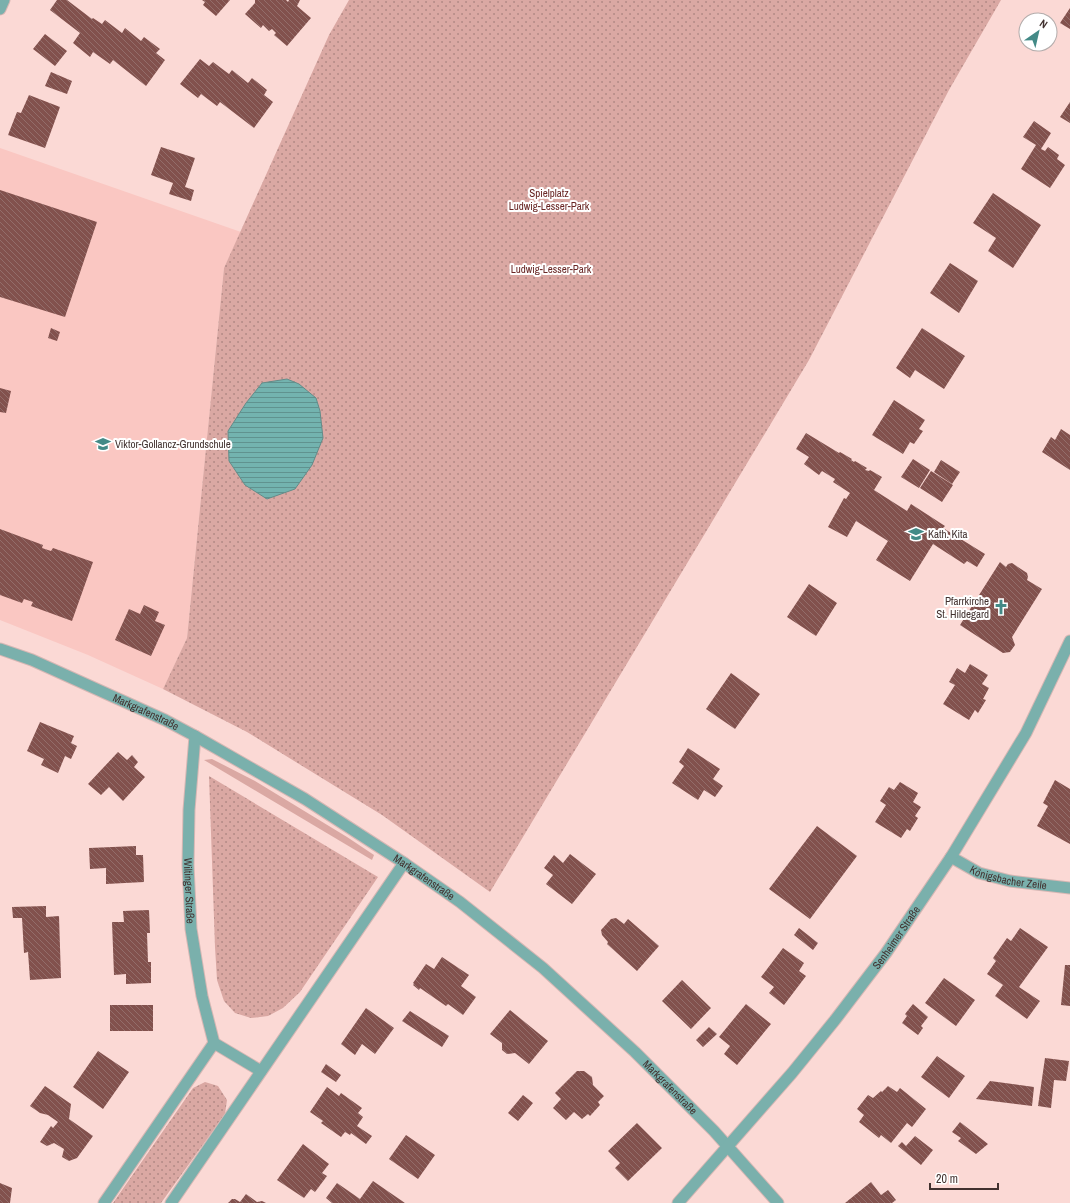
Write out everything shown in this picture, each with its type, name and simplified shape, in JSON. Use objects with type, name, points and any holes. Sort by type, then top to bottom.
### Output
[{"type":"street","points":[[0,9],[4,0]]},
{"type":"street","name":"Senheimer Straße","points":[[678,1203],[792,1073],[886,953],[951,857],[1026,733],[1070,641]]},
{"type":"street","name":"Markgrafenstraße","points":[[0,649],[32,660],[165,720],[195,736],[305,799],[404,863],[460,902],[543,968],[635,1052],[728,1146],[778,1203]]},
{"type":"street","name":"Wiltinger Straße","points":[[195,736],[189,810],[188,859],[191,929],[202,996],[214,1043]]},
{"type":"street","name":"Königsbacher Zeile","points":[[951,857],[979,873],[1010,881],[1070,888]]},
{"type":"street","points":[[171,1203],[260,1071],[404,863]]},
{"type":"street","points":[[104,1203],[214,1043],[260,1071]]},
{"type":"shaded area","name":"Viktor-Gollancz-Grundschule","points":[[0,148],[241,232],[224,268],[187,638],[163,689],[88,655],[0,620]]},
{"type":"green space","name":"Ludwig-Lesser-Park","points":[[349,0],[1001,0],[949,90],[809,360],[490,892],[382,815],[247,732],[163,689],[187,638],[224,268],[329,35]]},
{"type":"green space","points":[[212,759],[255,781],[347,837],[374,855],[372,860],[204,760]]},
{"type":"green space","points":[[209,776],[378,877],[300,992],[283,1008],[268,1016],[251,1018],[235,1013],[224,1001],[217,980]]},
{"type":"green space","points":[[205,1082],[218,1086],[227,1100],[225,1114],[161,1203],[113,1203],[193,1088]]},
{"type":"water","points":[[287,379],[299,384],[316,398],[320,411],[323,438],[312,465],[295,489],[267,499],[245,485],[229,461],[228,431],[246,403],[262,383]]},
{"type":"building","points":[[57,0],[67,0],[92,19],[93,18],[102,24],[105,20],[122,33],[125,28],[141,41],[144,37],[160,49],[156,53],[165,60],[146,86],[113,60],[110,64],[93,52],[90,57],[73,43],[80,33],[50,10]]},
{"type":"building","points":[[202,0],[230,0],[216,16],[203,5],[205,2]]},
{"type":"building","points":[[255,0],[286,0],[288,2],[289,0],[300,0],[297,6],[311,18],[287,46],[274,35],[276,33],[272,29],[269,31],[263,25],[261,28],[245,14],[255,3]]},
{"type":"building","points":[[1070,8],[1070,29],[1060,23]]},
{"type":"building","points":[[45,34],[67,51],[55,66],[33,49]]},
{"type":"building","points":[[200,59],[209,66],[213,62],[229,74],[232,70],[248,83],[252,78],[267,90],[264,95],[273,102],[254,128],[220,102],[217,106],[201,94],[198,98],[180,84]]},
{"type":"building","points":[[51,72],[72,81],[67,94],[45,86]]},
{"type":"building","points":[[29,95],[60,107],[45,148],[8,135],[17,112],[21,113]]},
{"type":"building","points":[[1070,102],[1070,123],[1060,117]]},
{"type":"building","points":[[1034,121],[1051,133],[1041,149],[1045,151],[1048,147],[1059,155],[1057,159],[1065,165],[1050,188],[1021,169],[1036,145],[1023,137]]},
{"type":"building","points":[[161,147],[195,158],[185,187],[194,190],[191,201],[169,194],[173,183],[151,175]]},
{"type":"building","points":[[0,190],[97,222],[65,317],[0,297]]},
{"type":"building","points":[[993,193],[1041,225],[1013,268],[988,251],[996,238],[973,223]]},
{"type":"building","points":[[950,263],[978,281],[959,313],[930,293]]},
{"type":"building","points":[[51,328],[60,332],[57,341],[48,338]]},
{"type":"building","points":[[922,328],[965,356],[944,389],[915,370],[910,378],[896,368]]},
{"type":"building","points":[[0,388],[11,391],[6,413],[0,412]]},
{"type":"building","points":[[894,400],[925,420],[919,429],[923,431],[914,444],[910,442],[903,454],[872,435]]},
{"type":"building","points":[[1061,429],[1070,435],[1070,470],[1042,452],[1051,437],[1055,440]]},
{"type":"building","name":"Kath. Kita","points":[[806,433],[852,459],[851,460],[854,462],[855,461],[867,468],[865,470],[870,470],[882,477],[874,490],[907,511],[911,504],[945,526],[943,528],[985,554],[977,567],[967,561],[964,564],[933,544],[910,581],[876,560],[888,541],[856,521],[847,537],[828,527],[844,498],[846,499],[850,493],[833,482],[835,479],[822,471],[819,475],[804,464],[809,457],[796,449]]},
{"type":"building","points":[[913,459],[930,470],[919,488],[901,477]]},
{"type":"building","points":[[941,460],[960,472],[952,484],[934,472]]},
{"type":"building","points":[[931,471],[953,485],[942,502],[920,488]]},
{"type":"building","points":[[0,529],[43,545],[42,548],[51,551],[53,548],[93,562],[72,621],[31,606],[33,602],[24,599],[22,603],[0,595]]},
{"type":"building","name":"Pfarrkirche St. Hildegard","points":[[1000,562],[1006,567],[1008,564],[1012,563],[1027,573],[1027,580],[1042,589],[1012,637],[1015,645],[1010,652],[1003,653],[960,625]]},
{"type":"building","points":[[809,584],[837,603],[816,636],[787,617]]},
{"type":"building","points":[[144,605],[159,612],[155,621],[165,625],[151,656],[115,640],[129,609],[140,614]]},
{"type":"building","points":[[970,664],[988,675],[982,684],[989,688],[983,699],[986,700],[978,713],[975,710],[969,720],[943,704],[955,685],[949,682],[957,668],[965,673]]},
{"type":"building","points":[[731,673],[760,694],[735,729],[706,709]]},
{"type":"building","points":[[40,722],[74,736],[71,743],[77,746],[71,759],[65,756],[58,773],[41,765],[44,759],[27,751]]},
{"type":"building","points":[[688,748],[720,769],[713,779],[723,786],[715,797],[704,790],[698,800],[672,783],[684,766],[679,762]]},
{"type":"building","points":[[118,752],[127,760],[132,755],[138,762],[134,767],[145,777],[123,801],[109,787],[101,795],[88,784]]},
{"type":"building","points":[[1055,780],[1070,789],[1070,844],[1037,826],[1048,806],[1043,803]]},
{"type":"building","points":[[900,782],[918,793],[913,802],[921,807],[915,816],[918,818],[910,831],[907,829],[901,838],[875,822],[886,805],[880,801],[889,787],[894,790]]},
{"type":"building","points":[[817,826],[857,856],[810,919],[769,889]]},
{"type":"building","points":[[136,846],[136,855],[143,855],[144,882],[106,884],[106,868],[90,869],[89,848]]},
{"type":"building","points":[[570,854],[596,874],[572,904],[546,884],[553,875],[544,868],[554,855],[563,863]]},
{"type":"building","points":[[46,906],[46,917],[59,916],[61,978],[30,980],[28,952],[24,953],[22,918],[13,918],[12,907]]},
{"type":"building","points":[[149,910],[150,933],[147,933],[148,962],[151,962],[151,983],[126,984],[126,974],[114,975],[112,922],[124,922],[123,911]]},
{"type":"building","points":[[616,918],[624,924],[628,919],[659,946],[637,971],[607,944],[608,942],[602,935],[601,930],[611,919]]},
{"type":"building","points":[[799,928],[818,943],[813,950],[794,935]]},
{"type":"building","points":[[1020,928],[1048,947],[1019,987],[1040,1001],[1027,1019],[995,996],[1003,985],[987,974],[996,961],[993,958],[1007,938],[1011,941]]},
{"type":"building","points":[[783,948],[804,963],[799,971],[806,976],[784,1005],[769,993],[774,987],[761,977]]},
{"type":"building","points":[[442,957],[469,975],[461,986],[476,997],[463,1015],[448,1004],[446,1006],[420,988],[419,990],[413,985],[426,964],[434,969]]},
{"type":"building","points":[[1065,965],[1070,965],[1070,1006],[1061,1005]]},
{"type":"building","points":[[944,978],[975,1000],[956,1026],[925,1003]]},
{"type":"building","points":[[682,980],[711,1008],[691,1029],[662,1001]]},
{"type":"building","points":[[746,1004],[771,1024],[737,1065],[724,1054],[730,1046],[719,1037]]},
{"type":"building","points":[[913,1004],[928,1017],[921,1026],[923,1028],[918,1035],[902,1023],[907,1016],[905,1014]]},
{"type":"building","points":[[110,1005],[153,1005],[153,1031],[110,1031]]},
{"type":"building","points":[[366,1008],[394,1028],[375,1054],[362,1044],[355,1055],[341,1044]]},
{"type":"building","points":[[510,1010],[548,1041],[529,1064],[515,1053],[507,1054],[502,1050],[502,1043],[490,1034]]},
{"type":"building","points":[[410,1011],[449,1036],[442,1047],[402,1021]]},
{"type":"building","points":[[709,1027],[717,1034],[703,1047],[696,1040]]},
{"type":"building","points":[[98,1051],[129,1072],[103,1109],[73,1087]]},
{"type":"building","points":[[937,1056],[965,1076],[949,1098],[921,1077]]},
{"type":"building","points":[[1045,1058],[1069,1061],[1066,1081],[1054,1080],[1051,1108],[1038,1106]]},
{"type":"building","points":[[326,1064],[341,1075],[336,1082],[321,1072]]},
{"type":"building","points":[[577,1071],[584,1071],[592,1077],[593,1085],[604,1096],[598,1102],[600,1105],[590,1116],[588,1114],[582,1119],[574,1112],[566,1120],[553,1108],[561,1099],[555,1093]]},
{"type":"building","points":[[990,1081],[1034,1087],[1032,1106],[976,1099]]},
{"type":"building","points":[[45,1086],[71,1104],[69,1119],[93,1136],[77,1158],[69,1161],[62,1157],[64,1149],[54,1143],[47,1146],[40,1142],[51,1126],[53,1128],[58,1122],[30,1106]]},
{"type":"building","points":[[888,1086],[897,1092],[900,1088],[926,1109],[912,1127],[907,1123],[891,1143],[881,1135],[879,1138],[859,1122],[864,1115],[857,1109],[868,1095],[873,1098]]},
{"type":"building","points":[[327,1087],[339,1096],[341,1093],[362,1108],[358,1113],[363,1117],[357,1126],[372,1136],[366,1144],[351,1133],[350,1135],[345,1132],[341,1137],[321,1123],[323,1121],[310,1112]]},
{"type":"building","points":[[523,1095],[533,1103],[518,1121],[508,1113]]},
{"type":"building","points":[[960,1122],[988,1144],[976,1154],[958,1141],[961,1138],[952,1132]]},
{"type":"building","points":[[637,1123],[662,1148],[628,1181],[615,1168],[620,1163],[608,1151]]},
{"type":"building","points":[[406,1135],[435,1155],[418,1179],[389,1159]]},
{"type":"building","points":[[915,1136],[933,1150],[921,1165],[898,1146],[902,1142],[906,1146]]},
{"type":"building","points":[[303,1144],[329,1164],[322,1173],[327,1176],[315,1192],[311,1189],[304,1198],[277,1180]]},
{"type":"building","points":[[373,1181],[405,1203],[332,1203],[326,1198],[337,1183],[360,1199]]},
{"type":"building","points":[[871,1182],[881,1195],[888,1190],[896,1200],[892,1203],[845,1203]]},
{"type":"building","points":[[0,1183],[12,1188],[10,1203],[0,1203]]},
{"type":"building","points":[[246,1194],[257,1202],[262,1201],[266,1203],[228,1203],[232,1199],[240,1202]]},
{"type":"place","name":"Viktor-Gollancz-Grundschule","points":[[103,444]]},
{"type":"place","name":"Kath. Kita","points":[[916,534]]},
{"type":"place","name":"Pfarrkirche St. Hildegard","points":[[1001,607]]},
{"type":"park label","name":"Spielplatz Ludwig-Lesser-Park","points":[[549,199]]}]
